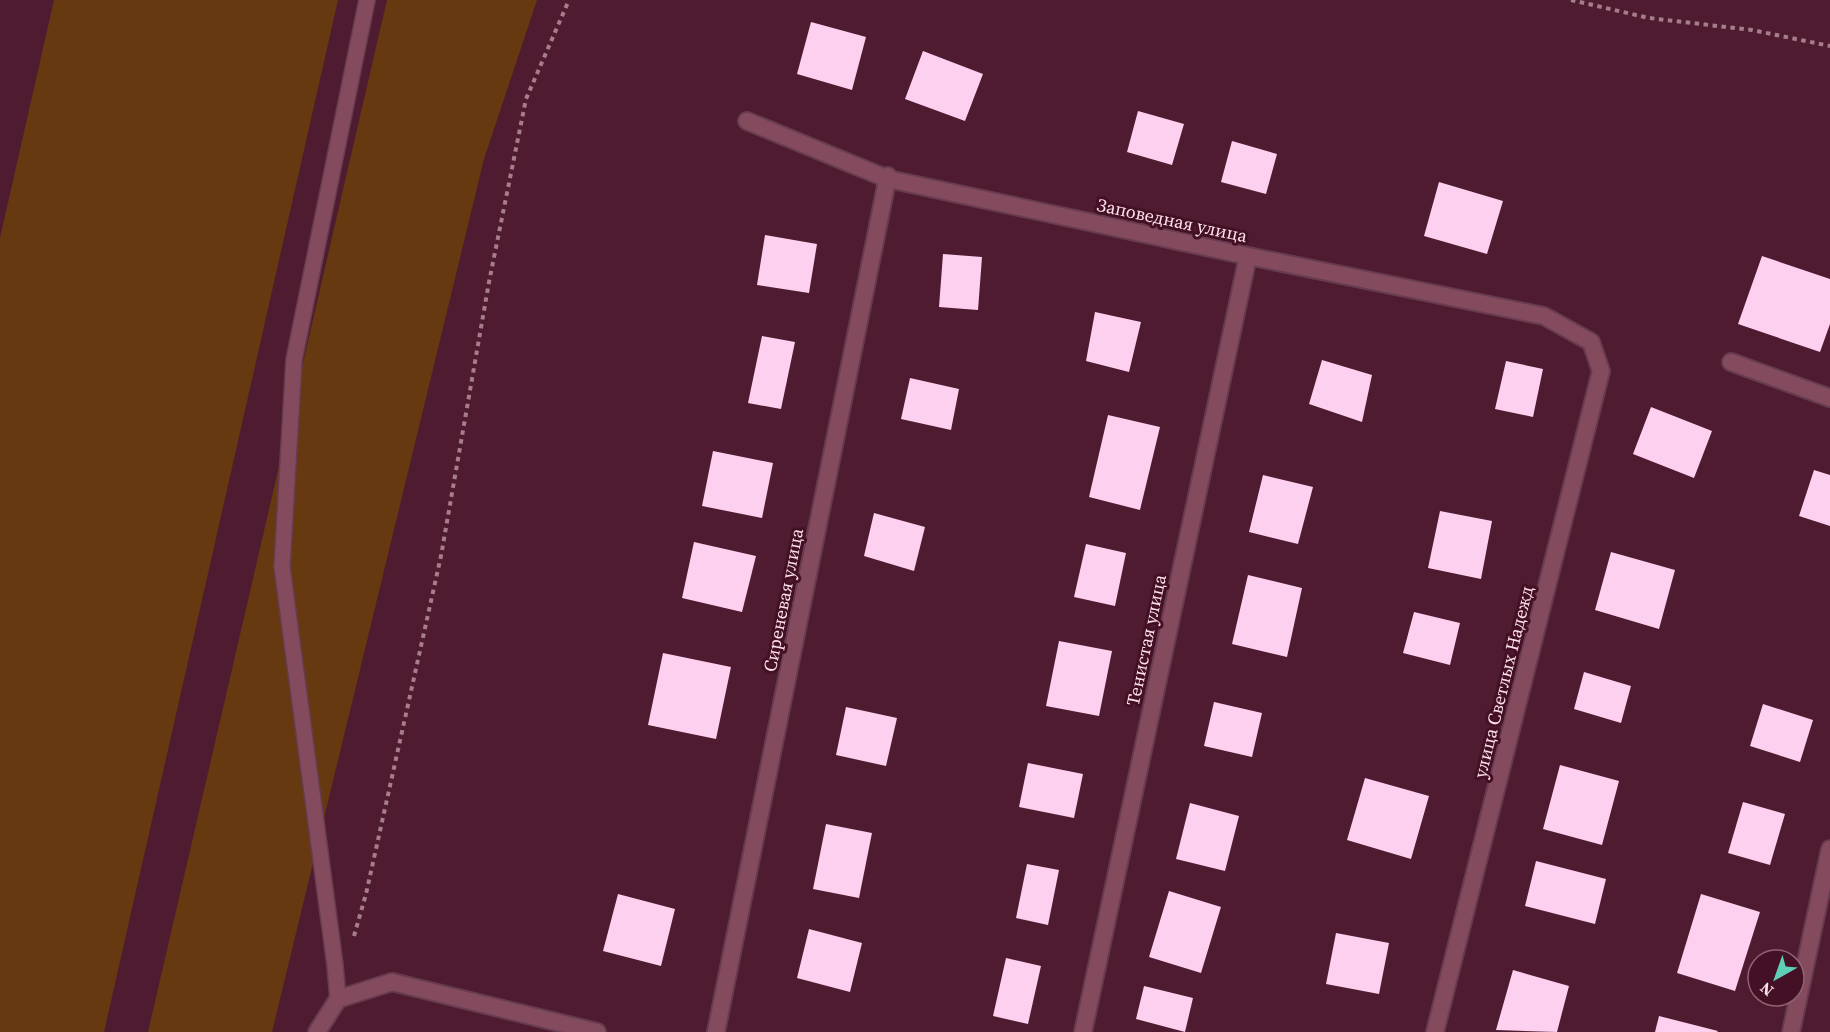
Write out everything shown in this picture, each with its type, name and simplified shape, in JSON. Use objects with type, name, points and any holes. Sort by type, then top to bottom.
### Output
[{"type":"street","name":"Заповедная улица","points":[[747,121],[888,178],[1248,256],[1544,316],[1591,342]]},
{"type":"street","name":"Сиреневая улица","points":[[716,1032],[888,178]]},
{"type":"street","name":"Тенистая улица","points":[[1083,1032],[1248,256]]},
{"type":"street","name":"улица Светлых Надежд","points":[[1436,1032],[1601,370],[1591,342]]},
{"type":"street","points":[[1731,362],[1830,398]]},
{"type":"street","points":[[1791,1032],[1830,849]]},
{"type":"street","points":[[317,1032],[338,999],[392,982],[597,1032]]},
{"type":"lane","points":[[338,999],[334,954],[282,567],[294,360],[367,0]]},
{"type":"path","points":[[352,946],[366,894],[441,556],[489,282],[526,99],[569,0]]},
{"type":"path","points":[[1571,0],[1649,18],[1752,30],[1830,46]]},
{"type":"shaded area","points":[[54,0],[338,0],[104,1032],[0,1032],[0,238]]},
{"type":"shaded area","points":[[387,0],[537,0],[484,159],[272,1032],[148,1032]]},
{"type":"building","points":[[811,22],[866,37],[852,90],[797,74]]},
{"type":"building","points":[[923,51],[983,74],[965,121],[905,99]]},
{"type":"building","points":[[1138,111],[1184,124],[1172,165],[1127,152]]},
{"type":"building","points":[[1232,141],[1277,154],[1266,194],[1221,182]]},
{"type":"building","points":[[1439,182],[1503,201],[1487,254],[1424,236]]},
{"type":"building","points":[[765,235],[817,244],[809,293],[757,285]]},
{"type":"building","points":[[943,254],[982,257],[978,310],[939,307]]},
{"type":"building","points":[[1762,256],[1830,279],[1830,324],[1820,352],[1738,324]]},
{"type":"building","points":[[1095,312],[1141,322],[1129,372],[1086,361]]},
{"type":"building","points":[[762,336],[795,342],[781,409],[748,403]]},
{"type":"building","points":[[1322,360],[1372,375],[1362,422],[1309,404]]},
{"type":"building","points":[[1506,361],[1543,369],[1533,417],[1495,409]]},
{"type":"building","points":[[910,378],[959,389],[951,430],[901,419]]},
{"type":"building","points":[[1651,407],[1712,431],[1694,478],[1633,454]]},
{"type":"building","points":[[1108,415],[1160,427],[1140,510],[1089,497]]},
{"type":"building","points":[[713,451],[773,463],[762,518],[702,506]]},
{"type":"building","points":[[1814,470],[1830,475],[1830,526],[1799,516]]},
{"type":"building","points":[[1263,475],[1313,487],[1298,544],[1249,532]]},
{"type":"building","points":[[1440,511],[1492,521],[1481,579],[1428,568]]},
{"type":"building","points":[[874,513],[925,527],[914,571],[864,556]]},
{"type":"building","points":[[694,542],[756,556],[742,612],[682,598]]},
{"type":"building","points":[[1086,544],[1126,553],[1115,606],[1074,597]]},
{"type":"building","points":[[1611,552],[1675,570],[1659,629],[1595,610]]},
{"type":"building","points":[[1248,575],[1302,588],[1287,657],[1232,644]]},
{"type":"building","points":[[1414,612],[1460,623],[1450,665],[1403,653]]},
{"type":"building","points":[[1059,641],[1112,651],[1099,716],[1046,706]]},
{"type":"building","points":[[663,653],[731,667],[716,739],[648,725]]},
{"type":"building","points":[[1584,672],[1631,686],[1621,723],[1574,709]]},
{"type":"building","points":[[1214,702],[1262,713],[1252,757],[1204,746]]},
{"type":"building","points":[[1763,704],[1813,720],[1800,762],[1750,746]]},
{"type":"building","points":[[846,707],[897,718],[886,766],[836,755]]},
{"type":"building","points":[[1028,763],[1083,774],[1074,818],[1019,807]]},
{"type":"building","points":[[1560,765],[1619,781],[1602,845],[1543,829]]},
{"type":"building","points":[[1365,778],[1429,796],[1411,859],[1347,840]]},
{"type":"building","points":[[1743,802],[1785,814],[1770,865],[1728,853]]},
{"type":"building","points":[[1190,803],[1239,816],[1225,871],[1176,859]]},
{"type":"building","points":[[826,824],[872,833],[859,898],[813,889]]},
{"type":"building","points":[[1536,861],[1606,879],[1595,924],[1525,906]]},
{"type":"building","points":[[1027,864],[1059,870],[1048,925],[1016,918]]},
{"type":"building","points":[[1169,891],[1221,907],[1201,973],[1149,957]]},
{"type":"building","points":[[618,894],[675,909],[661,966],[603,951]]},
{"type":"building","points":[[1701,894],[1760,912],[1749,948],[1746,948],[1746,956],[1735,991],[1677,973]]},
{"type":"building","points":[[809,929],[862,943],[850,992],[797,978]]},
{"type":"building","points":[[1336,933],[1389,943],[1379,994],[1326,984]]},
{"type":"building","points":[[1006,958],[1041,966],[1028,1024],[993,1016]]},
{"type":"building","points":[[1513,970],[1569,986],[1557,1032],[1496,1030]]},
{"type":"building","points":[[1144,986],[1193,998],[1185,1032],[1136,1019]]},
{"type":"building","points":[[1659,1016],[1718,1031],[1655,1032]]}]
